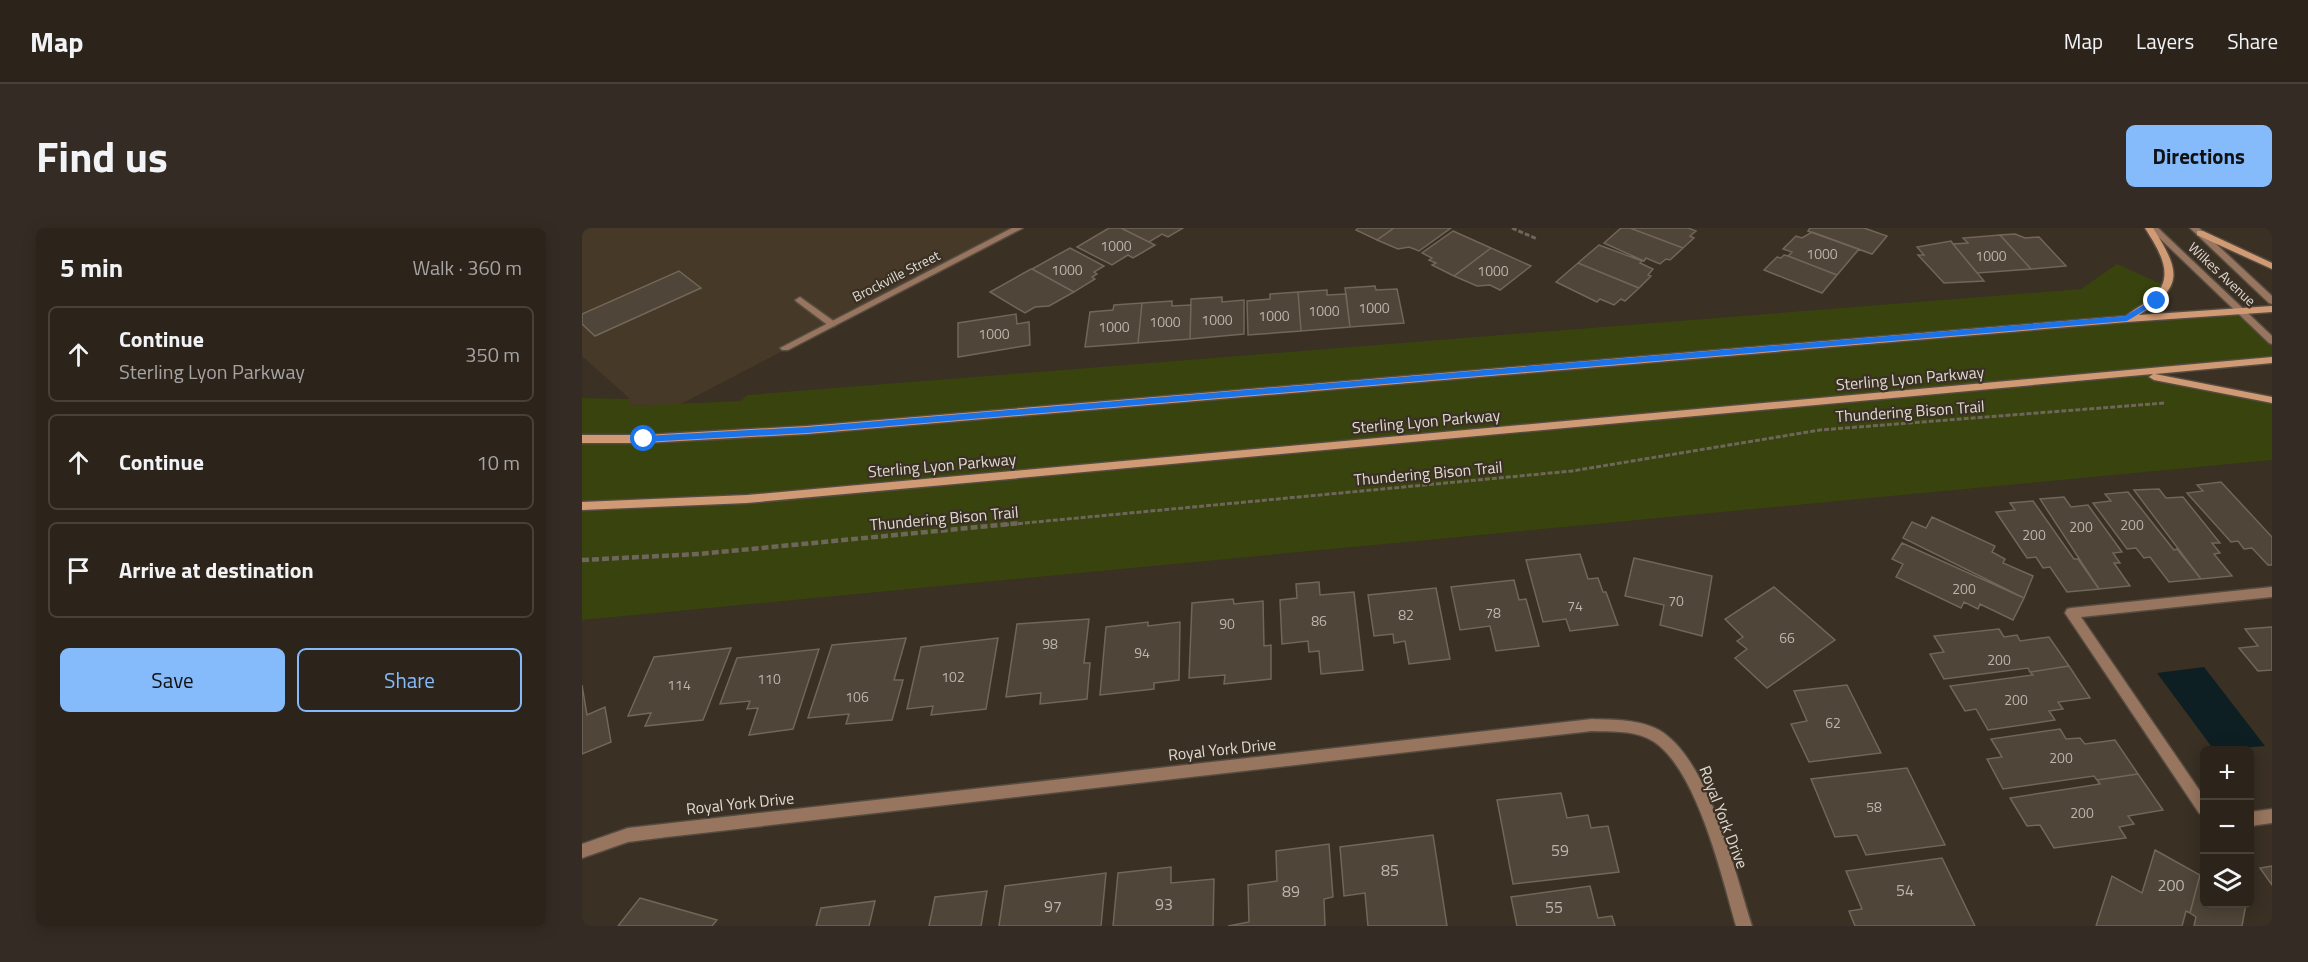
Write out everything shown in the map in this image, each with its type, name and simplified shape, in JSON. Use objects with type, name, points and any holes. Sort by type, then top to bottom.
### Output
[{"type":"main road","points":[[2127,319],[2157,301],[2168,287],[2171,270],[2151,228]]},
{"type":"main road","points":[[2197,231],[2272,266]]},
{"type":"main road","points":[[582,439],[644,439],[818,429],[2127,319],[2272,309]]},
{"type":"main road","name":"Sterling Lyon Parkway","points":[[582,506],[747,499],[2272,360]]},
{"type":"main road","points":[[2138,374],[2272,400]]},
{"type":"street","name":"Brockville Street","points":[[784,348],[1019,228]]},
{"type":"street","name":"Wilkes Avenue","points":[[2151,228],[2272,341]]},
{"type":"street","name":"Wilkes Avenue","points":[[2197,231],[2272,301]]},
{"type":"street","points":[[800,300],[831,324]]},
{"type":"street","points":[[2200,801],[2071,613],[2272,592]]},
{"type":"street","name":"Royal York Drive","points":[[582,851],[628,835],[667,830],[1592,725],[1624,726],[1655,735],[1683,760],[1699,791],[1744,926]]},
{"type":"street","points":[[2254,818],[2272,816]]},
{"type":"path","points":[[1512,228],[1537,239]]},
{"type":"path","name":"Thundering Bison Trail","points":[[582,560],[723,552],[1572,471],[1820,430],[2176,402]]},
{"type":"shaded area","points":[[582,228],[1019,228],[679,405],[627,406],[629,398],[582,356]]},
{"type":"shaded area","points":[[2204,667],[2265,746],[2211,746],[2157,673]]},
{"type":"green space","points":[[2117,264],[2168,287],[2128,318],[2241,310],[2272,341],[2272,360],[2142,375],[2272,400],[2272,460],[582,620],[582,398],[629,399],[628,406],[741,401],[747,395],[2081,289]]},
{"type":"building","points":[[1109,228],[1121,228],[1155,245],[1133,258],[1128,255],[1112,265],[1077,247]]},
{"type":"building","points":[[1121,228],[1183,228],[1168,237],[1162,234],[1149,242]]},
{"type":"building","points":[[1358,228],[1394,228],[1377,240],[1356,230]]},
{"type":"building","points":[[1394,228],[1451,228],[1419,251],[1409,247],[1398,249],[1377,240]]},
{"type":"building","points":[[1621,228],[1630,228],[1683,248],[1670,260],[1666,259],[1660,264],[1646,258],[1644,261],[1604,243]]},
{"type":"building","points":[[1630,228],[1688,228],[1696,231],[1690,236],[1694,238],[1683,248]]},
{"type":"building","points":[[1810,228],[1864,228],[1887,236],[1872,254],[1808,231]]},
{"type":"building","points":[[1453,231],[1491,248],[1454,276],[1432,265],[1436,263],[1429,260],[1432,258],[1422,253]]},
{"type":"building","points":[[1812,232],[1859,249],[1837,275],[1788,256],[1792,252],[1783,249],[1796,236],[1802,238]]},
{"type":"building","points":[[2015,234],[2025,238],[2039,237],[2066,266],[2031,269],[2000,235]]},
{"type":"building","points":[[2000,235],[2031,269],[1977,273],[1953,244],[1968,243],[1963,238]]},
{"type":"building","points":[[1951,241],[1984,281],[1944,283],[1918,255],[1924,255],[1917,247]]},
{"type":"building","points":[[1599,245],[1642,261],[1640,263],[1653,269],[1648,275],[1651,276],[1639,288],[1578,263]]},
{"type":"building","points":[[1070,248],[1104,266],[1094,272],[1097,274],[1092,277],[1095,279],[1074,292],[1032,269]]},
{"type":"building","points":[[1491,248],[1531,266],[1500,290],[1490,285],[1477,286],[1454,276]]},
{"type":"building","points":[[1784,255],[1837,275],[1822,293],[1764,270],[1777,257],[1781,258]]},
{"type":"building","points":[[1578,263],[1639,288],[1625,301],[1621,299],[1614,305],[1600,299],[1597,302],[1556,282]]},
{"type":"building","points":[[1031,269],[1074,292],[1049,306],[1035,307],[1025,313],[990,292]]},
{"type":"building","points":[[679,271],[701,288],[595,336],[582,324],[582,314]]},
{"type":"building","points":[[1375,286],[1376,290],[1397,289],[1404,323],[1350,327],[1345,288]]},
{"type":"building","points":[[1327,290],[1327,295],[1346,294],[1350,327],[1301,331],[1298,292]]},
{"type":"building","points":[[1298,292],[1301,331],[1248,335],[1247,301],[1270,299],[1270,294]]},
{"type":"building","points":[[1222,297],[1222,302],[1244,300],[1244,334],[1190,339],[1191,299]]},
{"type":"building","points":[[1172,301],[1172,306],[1191,305],[1190,339],[1138,343],[1142,303]]},
{"type":"building","points":[[1142,303],[1138,343],[1085,347],[1090,312],[1113,310],[1114,305]]},
{"type":"building","points":[[1016,314],[1017,324],[1029,322],[1030,345],[958,357],[958,323]]},
{"type":"building","points":[[2221,482],[2272,537],[2272,565],[2268,565],[2252,548],[2244,549],[2238,541],[2231,542],[2187,493],[2203,491],[2197,485]]},
{"type":"building","points":[[2159,489],[2166,498],[2183,497],[2220,543],[2212,543],[2220,553],[2214,554],[2232,576],[2201,579],[2134,490]]},
{"type":"building","points":[[2128,492],[2174,550],[2177,549],[2201,579],[2169,582],[2150,557],[2144,558],[2136,548],[2127,549],[2093,503],[2111,501],[2105,494]]},
{"type":"building","points":[[2064,497],[2071,507],[2088,505],[2122,552],[2113,553],[2120,563],[2114,563],[2130,586],[2099,589],[2040,499]]},
{"type":"building","points":[[2033,501],[2074,559],[2078,559],[2099,589],[2067,592],[2050,567],[2043,568],[2036,557],[2027,558],[1996,512],[2015,510],[2010,503]]},
{"type":"building","points":[[1932,517],[1995,546],[1992,552],[2005,559],[2003,563],[2033,576],[2024,598],[1903,538],[1912,522],[1926,528]]},
{"type":"building","points":[[1902,543],[2024,598],[2013,620],[1980,604],[1978,609],[1964,602],[1961,608],[1896,577],[1903,564],[1892,559]]},
{"type":"building","points":[[1580,554],[1588,579],[1598,578],[1603,592],[1606,592],[1618,625],[1570,631],[1566,619],[1543,622],[1526,560]]},
{"type":"building","points":[[1634,558],[1712,576],[1702,636],[1660,625],[1664,605],[1625,596]]},
{"type":"building","points":[[1514,580],[1519,600],[1526,599],[1539,646],[1496,651],[1490,626],[1460,630],[1451,587]]},
{"type":"building","points":[[1319,582],[1320,595],[1354,592],[1363,670],[1321,674],[1319,651],[1309,652],[1308,641],[1282,644],[1280,600],[1297,598],[1296,584]]},
{"type":"building","points":[[1774,587],[1835,640],[1767,688],[1735,658],[1747,649],[1737,641],[1743,637],[1725,619]]},
{"type":"building","points":[[1436,588],[1450,659],[1409,664],[1405,641],[1394,643],[1393,634],[1374,636],[1368,595]]},
{"type":"building","points":[[1233,599],[1234,604],[1263,601],[1264,646],[1271,645],[1271,679],[1224,684],[1225,675],[1189,678],[1192,603]]},
{"type":"building","points":[[1089,619],[1084,663],[1090,663],[1087,699],[1040,704],[1041,693],[1006,697],[1017,624]]},
{"type":"building","points":[[1148,622],[1148,626],[1180,622],[1179,680],[1154,683],[1154,689],[1100,695],[1106,627]]},
{"type":"building","points":[[2272,627],[2272,670],[2258,671],[2239,648],[2258,646],[2245,629]]},
{"type":"building","points":[[1999,629],[2004,637],[2017,635],[2020,641],[2049,637],[2069,666],[2030,672],[2028,668],[1944,679],[1930,654],[1944,652],[1934,636]]},
{"type":"building","points":[[906,638],[894,680],[903,680],[892,720],[846,724],[849,714],[808,718],[832,645]]},
{"type":"building","points":[[998,638],[986,709],[931,715],[933,706],[907,709],[921,647]]},
{"type":"building","points":[[731,648],[703,720],[645,726],[651,713],[628,716],[654,657]]},
{"type":"building","points":[[819,649],[793,729],[749,735],[758,708],[747,709],[750,701],[720,704],[737,658]]},
{"type":"building","points":[[2069,666],[2090,698],[2058,702],[2063,709],[2049,711],[2055,720],[1988,730],[1976,709],[1965,711],[1950,686],[2033,675],[2030,672]]},
{"type":"building","points":[[582,685],[587,715],[605,707],[611,742],[582,754]]},
{"type":"building","points":[[1847,685],[1881,753],[1809,762],[1791,724],[1807,721],[1794,691]]},
{"type":"building","points":[[2060,729],[2066,739],[2080,738],[2085,744],[2115,740],[2138,774],[2097,780],[2094,776],[2003,789],[1987,759],[2002,757],[1991,739]]},
{"type":"building","points":[[1907,768],[1945,845],[1866,855],[1857,835],[1835,837],[1811,779]]},
{"type":"building","points":[[2138,774],[2163,810],[2128,816],[2134,824],[2119,827],[2126,838],[2054,848],[2040,825],[2027,826],[2010,798],[2100,784],[2097,780]]},
{"type":"building","points":[[1561,793],[1567,818],[1588,815],[1591,828],[1608,826],[1619,872],[1513,884],[1497,800]]},
{"type":"building","points":[[1433,835],[1447,926],[1368,926],[1365,893],[1344,896],[1340,847]]},
{"type":"building","points":[[1329,844],[1333,897],[1324,899],[1325,926],[1228,926],[1249,922],[1248,885],[1277,881],[1276,851]]},
{"type":"building","points":[[2155,850],[2200,875],[2190,913],[2186,911],[2182,926],[2096,926],[2112,876],[2142,893]]},
{"type":"building","points":[[1942,858],[1975,926],[1855,926],[1849,911],[1862,909],[1846,871]]},
{"type":"building","points":[[2272,866],[2272,885],[2260,868]]},
{"type":"building","points":[[1171,867],[1171,883],[1214,879],[1213,926],[1113,926],[1118,873]]},
{"type":"building","points":[[1106,873],[1101,926],[999,926],[1005,886]]},
{"type":"building","points":[[2200,875],[2200,908],[2245,908],[2242,926],[2194,926],[2196,917],[2190,913]]},
{"type":"building","points":[[1590,886],[1598,918],[1612,916],[1615,926],[1517,926],[1511,897]]},
{"type":"building","points":[[987,891],[981,926],[929,926],[935,897]]},
{"type":"building","points":[[640,898],[717,920],[712,926],[618,926]]},
{"type":"building","points":[[875,901],[869,926],[816,926],[821,908]]},
{"type":"route","points":[[644,439],[807,430],[2127,319],[2157,301]]}]
